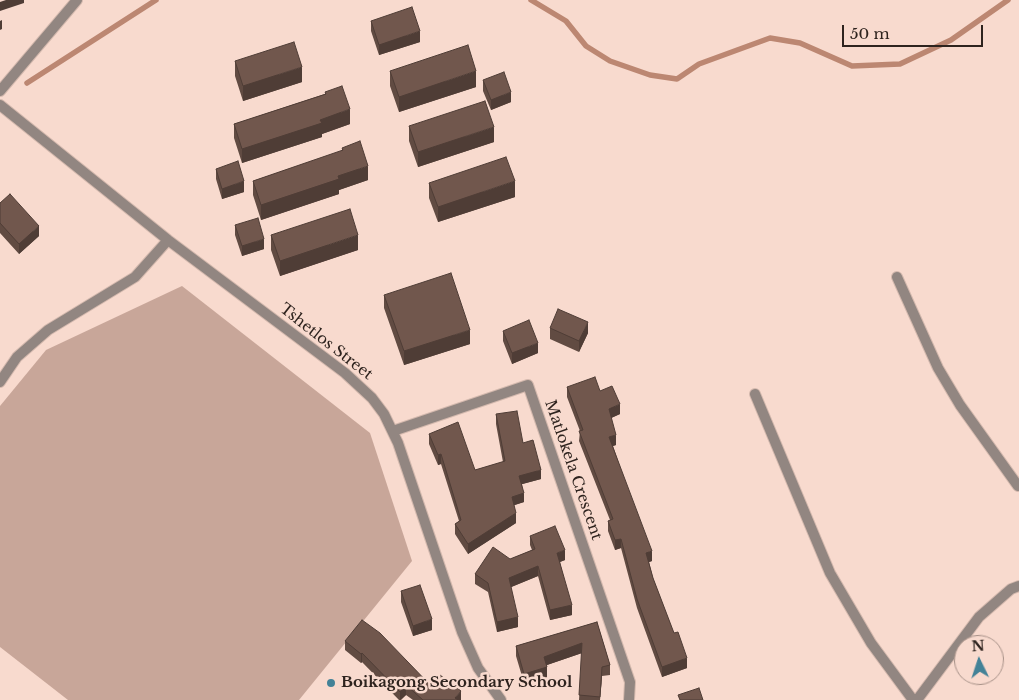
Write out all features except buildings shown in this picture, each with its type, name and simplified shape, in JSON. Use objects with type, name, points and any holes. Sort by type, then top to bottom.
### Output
[{"type":"street","points":[[0,90],[77,0]]},
{"type":"street","name":"Tshetlos Street","points":[[0,105],[168,240],[345,373],[372,398],[384,414],[393,431],[462,632],[478,668],[502,700]]},
{"type":"street","points":[[0,382],[17,357],[48,330],[136,277],[168,240]]},
{"type":"street","points":[[897,277],[938,368],[960,405],[1019,486]]},
{"type":"street","name":"Matlokela Crescent","points":[[393,431],[528,385],[630,682],[629,700]]},
{"type":"street","points":[[755,394],[830,573],[872,643],[912,700]]},
{"type":"street","points":[[917,700],[979,617],[1010,589],[1019,586]]},
{"type":"shaded area","points":[[182,286],[370,433],[412,561],[299,700],[68,700],[0,647],[0,406],[46,350]]},
{"type":"waterway","points":[[27,83],[156,0]]},
{"type":"waterway","points":[[531,0],[566,21],[586,46],[610,61],[650,75],[677,79],[699,64],[770,38],[800,43],[852,66],[900,64],[951,40],[1008,0]]},
{"type":"place","name":"Boikagong Secondary School","points":[[331,683]]}]
